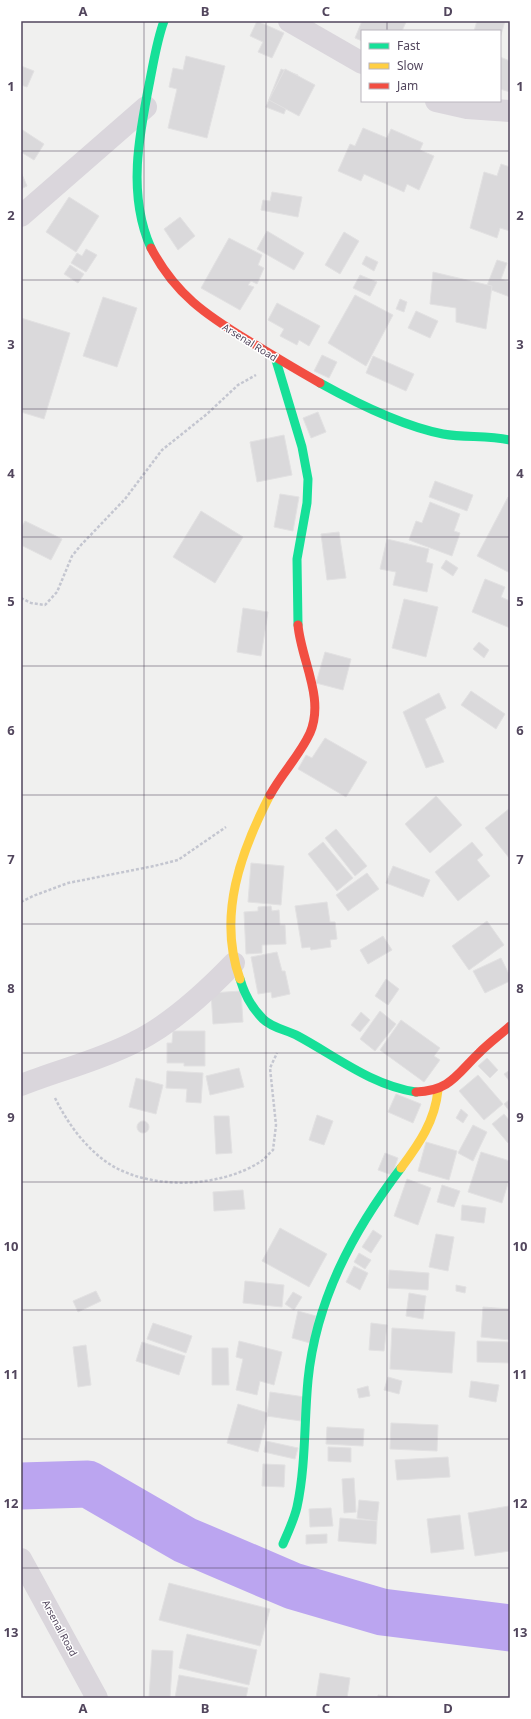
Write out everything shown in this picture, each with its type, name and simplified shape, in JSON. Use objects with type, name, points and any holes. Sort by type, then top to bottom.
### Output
[{"type":"street","name":"Arsenal Road","points":[[164,21],[160,32],[146,107],[138,156],[137,180],[139,211],[147,239],[171,281],[191,301],[224,326],[339,394],[374,411],[439,433],[493,436],[510,440]]},
{"type":"street","points":[[289,21],[361,62]]},
{"type":"street","points":[[440,102],[467,108],[510,111]]},
{"type":"street","points":[[21,216],[146,107]]},
{"type":"street","points":[[275,357],[305,457],[308,485],[307,511],[298,549],[298,622],[302,650],[315,708],[313,726],[304,745],[282,775],[264,807],[241,863],[233,895],[231,925],[234,963],[246,997],[262,1020],[296,1036],[389,1086],[414,1093],[438,1090],[456,1078],[478,1054],[510,1026]]},
{"type":"street","points":[[21,1085],[43,1076],[74,1067],[135,1042],[157,1029],[185,1007],[234,963]]},
{"type":"street","points":[[283,1544],[296,1509],[307,1417],[309,1376],[313,1347],[336,1272],[383,1192],[419,1141],[433,1115],[438,1099],[438,1090]]},
{"type":"street","name":"Arsenal Road","points":[[21,1559],[97,1698]]},
{"type":"path","points":[[21,598],[31,603],[45,604],[57,592],[72,556],[125,499],[162,450],[207,414],[238,385],[251,377],[280,370]]},
{"type":"path","points":[[21,902],[68,883],[178,860],[193,848],[232,823],[264,807]]},
{"type":"path","points":[[43,1076],[67,1122],[95,1153],[112,1165],[143,1179],[184,1184],[204,1181],[235,1173],[260,1162],[273,1150],[276,1125],[270,1068],[279,1048],[296,1036]]},
{"type":"building","points":[[257,21],[284,33],[272,58],[258,52],[263,42],[250,36]]},
{"type":"building","points":[[362,21],[406,22],[402,30],[361,30],[361,41],[355,38]]},
{"type":"building","points":[[477,21],[505,21],[501,35],[501,30],[474,30]]},
{"type":"building","points":[[186,56],[225,66],[207,138],[168,128],[177,89],[169,87],[173,68],[183,70]]},
{"type":"building","points":[[501,57],[510,61],[510,92],[501,89]]},
{"type":"building","points":[[21,66],[34,71],[27,87],[21,85]]},
{"type":"building","points":[[281,69],[298,75],[284,114],[266,107]]},
{"type":"building","points":[[285,69],[315,85],[299,116],[269,100]]},
{"type":"building","points":[[363,128],[387,138],[391,129],[423,143],[420,150],[434,156],[419,190],[407,184],[404,192],[364,174],[361,181],[338,171],[350,144],[355,146]]},
{"type":"building","points":[[21,129],[44,144],[34,160],[21,152]]},
{"type":"building","points":[[501,164],[510,167],[510,231],[500,228],[497,238],[470,228],[484,172],[497,176]]},
{"type":"building","points":[[21,172],[27,186],[21,189]]},
{"type":"building","points":[[272,192],[302,197],[298,217],[261,210],[263,200],[270,201]]},
{"type":"building","points":[[69,197],[99,216],[76,252],[46,232]]},
{"type":"building","points":[[180,217],[195,236],[178,250],[164,229]]},
{"type":"building","points":[[267,231],[304,253],[294,270],[257,249]]},
{"type":"building","points":[[344,232],[359,241],[340,274],[325,265]]},
{"type":"building","points":[[229,238],[262,255],[258,265],[264,268],[257,284],[251,281],[248,285],[254,287],[240,310],[201,288]]},
{"type":"building","points":[[86,249],[97,255],[86,272],[71,263],[77,253],[82,256]]},
{"type":"building","points":[[366,256],[378,262],[374,271],[362,264]]},
{"type":"building","points":[[497,260],[507,263],[501,279],[510,282],[510,297],[486,288]]},
{"type":"building","points":[[70,265],[84,274],[78,283],[64,274]]},
{"type":"building","points":[[433,272],[492,286],[486,329],[456,322],[456,308],[430,304]]},
{"type":"building","points":[[360,275],[377,282],[370,296],[353,288]]},
{"type":"building","points":[[355,295],[393,315],[366,366],[328,343]]},
{"type":"building","points":[[103,297],[137,308],[117,367],[83,356]]},
{"type":"building","points":[[400,299],[407,302],[404,312],[396,309]]},
{"type":"building","points":[[277,303],[320,326],[309,346],[299,340],[297,345],[280,336],[284,329],[268,320]]},
{"type":"building","points":[[416,311],[438,321],[430,338],[408,328]]},
{"type":"building","points":[[21,318],[70,333],[44,419],[21,412]]},
{"type":"building","points":[[322,355],[337,362],[329,378],[314,371]]},
{"type":"building","points":[[373,356],[414,374],[406,391],[366,373]]},
{"type":"building","points":[[318,412],[326,432],[311,438],[303,418]]},
{"type":"building","points":[[284,435],[292,475],[257,482],[250,442]]},
{"type":"building","points":[[435,481],[473,495],[467,511],[429,497]]},
{"type":"building","points":[[280,494],[299,497],[293,531],[274,527]]},
{"type":"building","points":[[508,497],[510,498],[510,573],[477,556]]},
{"type":"building","points":[[430,502],[460,514],[454,531],[460,533],[452,556],[409,540],[416,521],[422,523]]},
{"type":"building","points":[[201,511],[243,537],[215,583],[173,557]]},
{"type":"building","points":[[25,521],[62,539],[51,560],[21,545],[21,528]]},
{"type":"building","points":[[339,532],[346,578],[327,580],[321,534]]},
{"type":"building","points":[[387,539],[429,549],[426,562],[433,564],[427,592],[393,585],[396,572],[380,569]]},
{"type":"building","points":[[446,560],[458,568],[453,576],[441,568]]},
{"type":"building","points":[[485,579],[505,587],[501,597],[510,601],[510,628],[472,612]]},
{"type":"building","points":[[404,599],[438,607],[426,657],[392,648]]},
{"type":"building","points":[[243,608],[268,612],[261,656],[237,652]]},
{"type":"building","points":[[479,642],[489,650],[484,658],[473,649]]},
{"type":"building","points":[[325,652],[351,659],[343,690],[316,683]]},
{"type":"building","points":[[471,691],[505,714],[496,729],[461,705]]},
{"type":"building","points":[[439,693],[446,708],[425,719],[444,762],[426,768],[403,712]]},
{"type":"building","points":[[325,738],[367,762],[346,797],[298,769],[306,755],[312,758]]},
{"type":"building","points":[[436,796],[462,825],[430,853],[405,824]]},
{"type":"building","points":[[510,808],[510,859],[485,828]]},
{"type":"building","points":[[336,829],[367,866],[355,876],[325,838]]},
{"type":"building","points":[[323,842],[353,878],[337,891],[308,854]]},
{"type":"building","points":[[472,842],[483,855],[477,860],[490,876],[458,901],[435,872]]},
{"type":"building","points":[[251,863],[284,866],[281,905],[248,902]]},
{"type":"building","points":[[393,866],[430,880],[423,897],[386,883]]},
{"type":"building","points":[[367,873],[379,889],[348,911],[336,895]]},
{"type":"building","points":[[327,902],[330,922],[335,922],[337,939],[330,940],[331,947],[311,950],[310,947],[302,948],[295,906]]},
{"type":"building","points":[[271,906],[272,911],[279,910],[280,925],[285,925],[286,944],[262,945],[262,953],[246,954],[244,912],[258,911],[258,907]]},
{"type":"building","points":[[487,921],[504,945],[469,970],[452,946]]},
{"type":"building","points":[[383,936],[392,950],[368,964],[360,950]]},
{"type":"building","points":[[277,952],[282,971],[285,971],[290,994],[272,998],[271,992],[258,994],[251,957]]},
{"type":"building","points":[[501,958],[510,976],[510,981],[485,993],[473,971]]},
{"type":"building","points":[[386,979],[399,989],[388,1005],[375,996]]},
{"type":"building","points":[[241,991],[243,1022],[213,1024],[211,993]]},
{"type":"building","points":[[380,1011],[396,1024],[375,1051],[360,1039]]},
{"type":"building","points":[[361,1012],[370,1020],[360,1032],[351,1025]]},
{"type":"building","points":[[401,1020],[440,1048],[434,1056],[440,1060],[424,1082],[380,1050]]},
{"type":"building","points":[[173,1031],[205,1031],[205,1066],[184,1066],[184,1063],[167,1063],[167,1043],[172,1043]]},
{"type":"building","points":[[487,1058],[498,1070],[490,1078],[478,1066]]},
{"type":"building","points":[[239,1068],[244,1087],[210,1095],[206,1076]]},
{"type":"building","points":[[510,1070],[510,1082],[504,1074]]},
{"type":"building","points":[[167,1071],[203,1073],[201,1103],[186,1102],[187,1089],[166,1088]]},
{"type":"building","points":[[478,1075],[503,1104],[484,1120],[459,1091]]},
{"type":"building","points":[[136,1078],[163,1085],[156,1114],[129,1107]]},
{"type":"building","points":[[396,1094],[421,1104],[413,1123],[388,1112]]},
{"type":"building","points":[[510,1099],[510,1112],[504,1104]]},
{"type":"building","points":[[461,1109],[468,1115],[463,1123],[456,1118]]},
{"type":"building","points":[[504,1114],[510,1121],[510,1142],[508,1143],[492,1124]]},
{"type":"building","points":[[317,1115],[333,1121],[324,1145],[309,1140]]},
{"type":"building","points":[[214,1116],[229,1116],[232,1153],[216,1154]]},
{"type":"building","points":[[141,1121],[145,1121],[149,1127],[145,1133],[141,1133],[137,1129],[137,1125]]},
{"type":"building","points":[[473,1125],[487,1132],[473,1161],[458,1153]]},
{"type":"building","points":[[426,1142],[457,1151],[449,1180],[418,1171]]},
{"type":"building","points":[[481,1152],[510,1161],[510,1177],[502,1203],[468,1192]]},
{"type":"building","points":[[385,1153],[398,1158],[392,1175],[378,1170]]},
{"type":"building","points":[[407,1179],[431,1188],[418,1225],[394,1216]]},
{"type":"building","points":[[442,1185],[460,1191],[454,1207],[437,1202]]},
{"type":"building","points":[[243,1190],[245,1209],[214,1211],[213,1192]]},
{"type":"building","points":[[462,1205],[486,1208],[484,1223],[461,1220]]},
{"type":"building","points":[[280,1228],[327,1254],[309,1287],[262,1261]]},
{"type":"building","points":[[373,1230],[382,1236],[371,1253],[362,1247]]},
{"type":"building","points":[[436,1234],[454,1237],[448,1271],[429,1267]]},
{"type":"building","points":[[359,1253],[371,1260],[365,1269],[354,1262]]},
{"type":"building","points":[[354,1266],[368,1273],[360,1290],[346,1282]]},
{"type":"building","points":[[389,1270],[429,1273],[428,1290],[388,1288]]},
{"type":"building","points":[[245,1281],[284,1285],[282,1307],[243,1303]]},
{"type":"building","points":[[456,1285],[466,1287],[465,1293],[456,1291]]},
{"type":"building","points":[[96,1291],[101,1301],[78,1312],[73,1301]]},
{"type":"building","points":[[293,1292],[302,1297],[294,1310],[285,1304]]},
{"type":"building","points":[[409,1293],[426,1296],[423,1319],[406,1316]]},
{"type":"building","points":[[483,1307],[510,1309],[510,1340],[481,1337]]},
{"type":"building","points":[[298,1311],[316,1316],[310,1343],[292,1338]]},
{"type":"building","points":[[153,1323],[192,1336],[186,1353],[147,1339]]},
{"type":"building","points":[[371,1323],[387,1325],[384,1351],[369,1350]]},
{"type":"building","points":[[392,1328],[455,1332],[452,1373],[390,1369]]},
{"type":"building","points":[[239,1341],[282,1352],[274,1385],[260,1381],[257,1395],[236,1390],[243,1359],[236,1357]]},
{"type":"building","points":[[477,1341],[510,1342],[510,1363],[477,1362]]},
{"type":"building","points":[[142,1342],[185,1356],[179,1375],[136,1361]]},
{"type":"building","points":[[86,1345],[91,1385],[78,1387],[73,1347]]},
{"type":"building","points":[[212,1348],[228,1348],[229,1385],[212,1385]]},
{"type":"building","points":[[388,1377],[402,1381],[399,1394],[384,1390]]},
{"type":"building","points":[[471,1381],[499,1385],[496,1402],[469,1397]]},
{"type":"building","points":[[368,1386],[370,1396],[359,1398],[357,1389]]},
{"type":"building","points":[[270,1392],[305,1397],[301,1421],[267,1416]]},
{"type":"building","points":[[238,1404],[268,1413],[258,1452],[227,1443]]},
{"type":"building","points":[[391,1423],[438,1425],[437,1451],[390,1449]]},
{"type":"building","points":[[327,1427],[364,1429],[363,1446],[326,1444]]},
{"type":"building","points":[[266,1441],[298,1448],[295,1459],[264,1452]]},
{"type":"building","points":[[328,1447],[351,1448],[351,1462],[328,1461]]},
{"type":"building","points":[[448,1457],[450,1477],[397,1480],[395,1460]]},
{"type":"building","points":[[263,1464],[285,1465],[284,1487],[262,1486]]},
{"type":"building","points":[[354,1478],[356,1512],[344,1513],[342,1479]]},
{"type":"building","points":[[359,1500],[379,1502],[377,1521],[357,1518]]},
{"type":"building","points":[[509,1506],[510,1551],[475,1556],[468,1513]]},
{"type":"building","points":[[331,1508],[333,1526],[310,1527],[309,1509]]},
{"type":"building","points":[[460,1515],[464,1549],[431,1553],[427,1519]]},
{"type":"building","points":[[340,1518],[377,1521],[376,1544],[338,1541]]},
{"type":"building","points":[[327,1534],[327,1543],[306,1544],[306,1535]]},
{"type":"building","points":[[169,1583],[270,1609],[260,1646],[159,1620]]},
{"type":"building","points":[[187,1634],[257,1650],[249,1685],[179,1668]]},
{"type":"building","points":[[152,1650],[173,1651],[170,1698],[149,1698]]},
{"type":"building","points":[[320,1673],[350,1678],[347,1698],[316,1698]]},
{"type":"building","points":[[179,1675],[248,1688],[246,1698],[175,1698]]},
{"type":"building","points":[[378,1695],[400,1698],[378,1698]]},
{"type":"waterway","points":[[21,1486],[88,1484],[185,1540],[293,1586],[382,1612],[510,1628]]},
{"type":"traffic: fast","points":[[151,248],[139,207],[137,165],[142,122],[159,35],[164,21]]},
{"type":"traffic: fast","points":[[275,357],[302,447],[308,479],[307,503],[297,559],[298,625]]},
{"type":"traffic: fast","points":[[320,383],[380,413],[427,430],[451,435],[510,440]]},
{"type":"traffic: fast","points":[[240,979],[246,995],[252,1005],[259,1015],[267,1022],[275,1027],[298,1036],[369,1077],[416,1092]]},
{"type":"traffic: fast","points":[[283,1544],[294,1517],[300,1491],[308,1380],[312,1351],[319,1322],[328,1294],[353,1242],[367,1216],[401,1168]]},
{"type":"traffic: slow","points":[[240,979],[233,955],[231,932],[232,908],[242,861],[259,816],[270,795]]},
{"type":"traffic: slow","points":[[401,1168],[420,1141],[430,1122],[438,1090]]},
{"type":"traffic: jam","points":[[151,248],[170,278],[181,291],[205,312],[233,331],[320,383]]},
{"type":"traffic: jam","points":[[270,795],[306,741],[314,720],[314,693],[298,625]]},
{"type":"traffic: jam","points":[[416,1092],[428,1091],[445,1085],[510,1026]]}]
